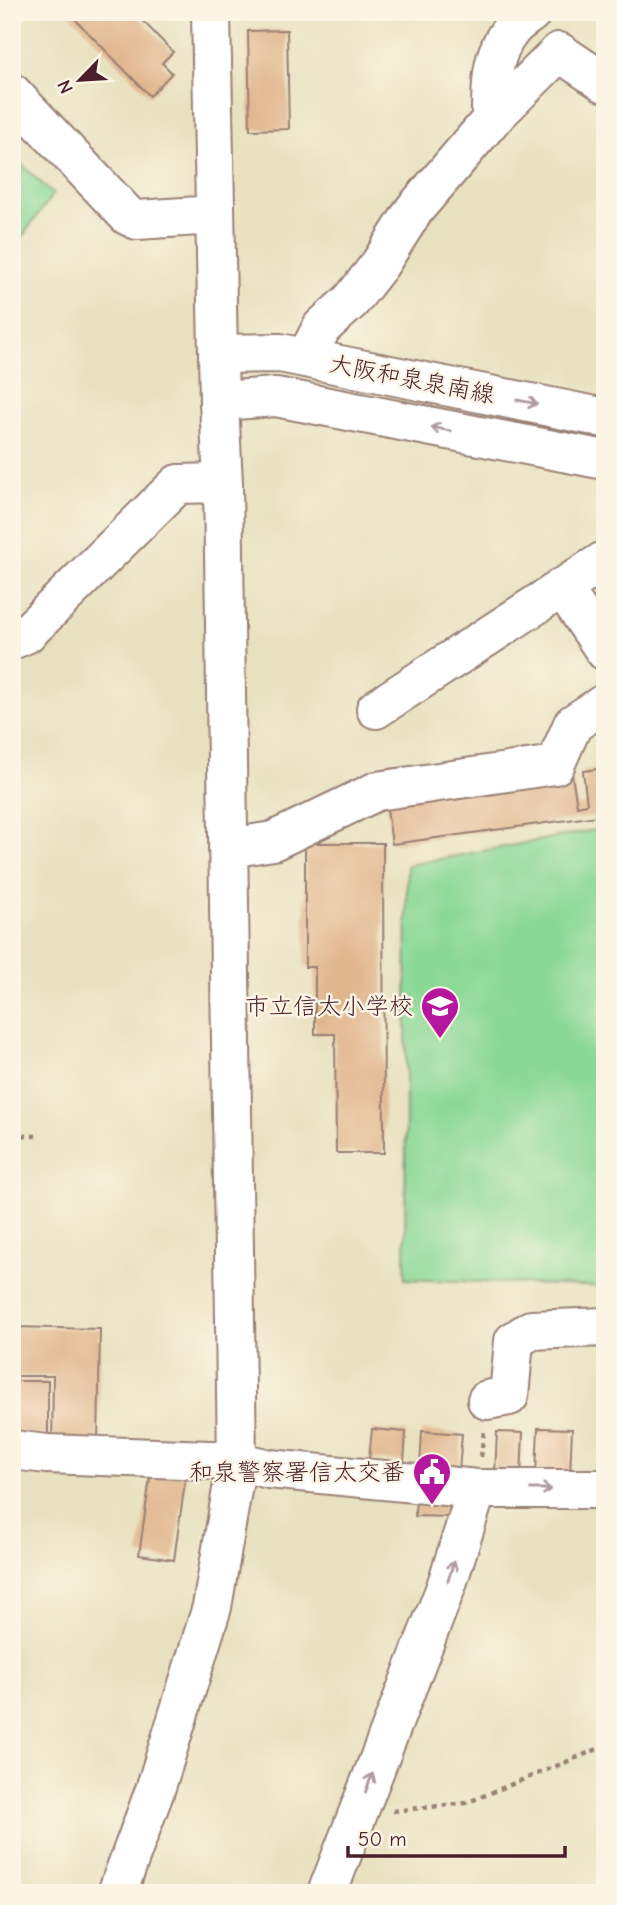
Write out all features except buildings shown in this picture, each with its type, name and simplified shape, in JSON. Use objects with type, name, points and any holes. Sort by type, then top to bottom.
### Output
[{"type":"street","points":[[117,1893],[155,1790],[212,1607],[237,1461],[223,484],[211,12]]},
{"type":"street","points":[[491,120],[491,81],[500,48],[511,29],[532,12]]},
{"type":"street","points":[[306,358],[322,327],[351,301],[380,264],[414,210],[491,120],[559,52],[605,83]]},
{"type":"street","points":[[12,93],[128,216],[137,220],[215,215]]},
{"type":"street","name":"大阪和泉泉南線","points":[[218,354],[280,353],[605,418]]},
{"type":"street","name":"大阪和泉泉南線","points":[[219,401],[276,397],[605,460]]},
{"type":"street","points":[[12,640],[26,634],[178,484],[223,484]]},
{"type":"street","points":[[376,709],[605,560]]},
{"type":"street","points":[[562,587],[605,651]]},
{"type":"street","points":[[228,848],[273,841],[377,791],[555,765],[573,724],[605,703]]},
{"type":"street","points":[[487,1400],[509,1396],[514,1341],[531,1330],[605,1327]]},
{"type":"street","points":[[12,1450],[47,1454],[237,1461],[270,1469],[477,1489],[605,1489]]},
{"type":"street","points":[[327,1893],[446,1587],[477,1489]]},
{"type":"path","points":[[12,1135],[36,1136]]},
{"type":"path","points":[[358,1812],[466,1803],[605,1746]]},
{"type":"green space","points":[[12,155],[53,194],[17,244],[12,243]]},
{"type":"green space","points":[[605,828],[605,1287],[405,1279],[407,865]]},
{"type":"waterway","points":[[304,1893],[308,1891]]},
{"type":"place","name":"市立信太小学校","points":[[440,1040]]},
{"type":"place","name":"和泉警察署信太交番","points":[[432,1506]]}]
